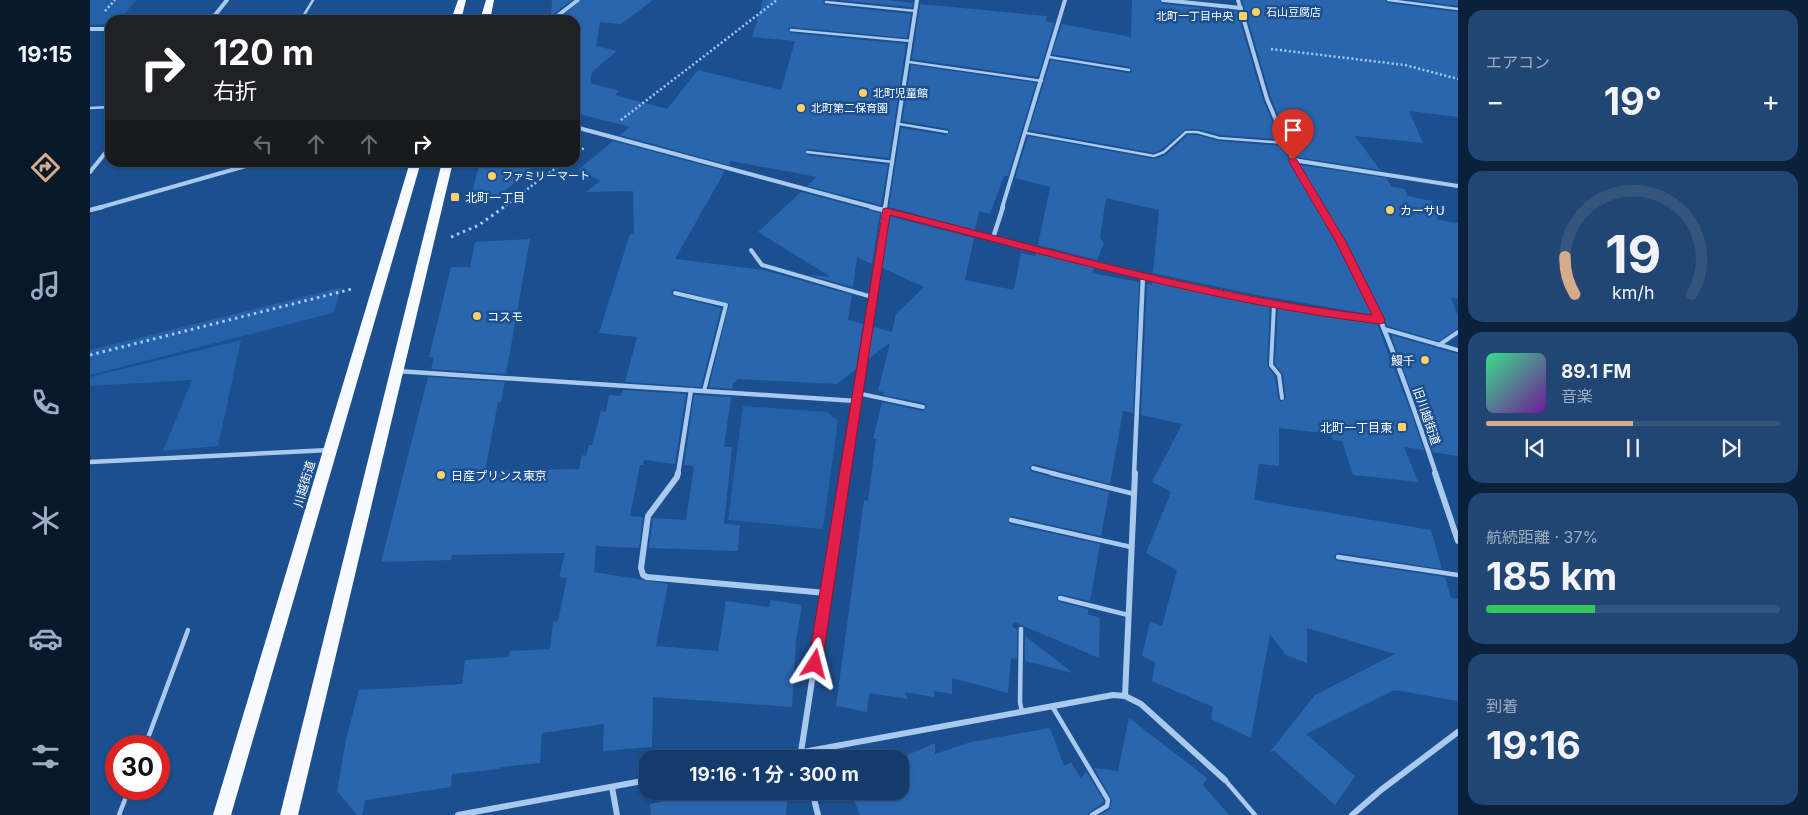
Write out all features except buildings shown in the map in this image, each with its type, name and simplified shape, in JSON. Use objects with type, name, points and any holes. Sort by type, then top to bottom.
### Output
[{"type":"highway","points":[[458,15],[462,0]]},
{"type":"highway","points":[[486,15],[490,0]]},
{"type":"highway","name":"川越街道","points":[[222,815],[415,167]]},
{"type":"highway","points":[[289,815],[447,167]]},
{"type":"street","points":[[215,15],[226,0]]},
{"type":"street","points":[[558,15],[578,0]]},
{"type":"street","points":[[803,750],[917,0]]},
{"type":"street","points":[[993,238],[1066,0]]},
{"type":"street","points":[[1163,0],[1240,8]]},
{"type":"street","name":"旧川越街道","points":[[1238,0],[1267,99],[1293,160],[1341,242],[1384,329],[1406,384],[1458,541]]},
{"type":"street","points":[[90,30],[105,29]]},
{"type":"street","points":[[580,128],[886,211],[1143,275],[1274,304],[1322,313],[1380,320]]},
{"type":"street","points":[[90,172],[105,153]]},
{"type":"street","points":[[1293,160],[1458,186]]},
{"type":"street","points":[[90,210],[242,167]]},
{"type":"street","points":[[1125,696],[1143,275]]},
{"type":"street","points":[[397,371],[856,401]]},
{"type":"street","points":[[691,390],[677,477],[648,516],[641,568],[643,575],[648,577],[826,593]]},
{"type":"street","points":[[90,462],[330,450]]},
{"type":"street","points":[[828,750],[1113,695],[1125,696],[1141,704],[1224,780]]},
{"type":"street","points":[[1352,815],[1381,790],[1458,732]]},
{"type":"street","points":[[458,815],[639,782]]},
{"type":"street","points":[[612,787],[617,815]]},
{"type":"street","points":[[814,800],[818,815]]},
{"type":"lane","points":[[304,15],[314,0]]},
{"type":"lane","points":[[1388,0],[1458,9]]},
{"type":"lane","points":[[826,2],[916,11]]},
{"type":"lane","points":[[791,30],[911,41]]},
{"type":"lane","points":[[1050,57],[1129,70]]},
{"type":"lane","points":[[908,62],[1042,81]]},
{"type":"lane","points":[[90,108],[105,107]]},
{"type":"lane","points":[[899,124],[947,132]]},
{"type":"lane","points":[[1026,133],[1154,156],[1164,152],[1186,132],[1219,138],[1286,143]]},
{"type":"lane","points":[[807,152],[893,162]]},
{"type":"lane","points":[[750,250],[762,265],[872,297]]},
{"type":"lane","points":[[675,293],[726,305],[704,391]]},
{"type":"lane","points":[[1274,304],[1271,365],[1279,375],[1282,398]]},
{"type":"lane","points":[[1384,329],[1458,350]]},
{"type":"lane","points":[[1439,345],[1458,332]]},
{"type":"lane","points":[[857,393],[923,407]]},
{"type":"lane","points":[[1033,468],[1134,494]]},
{"type":"lane","points":[[1010,520],[1131,547]]},
{"type":"lane","points":[[1338,557],[1458,576]]},
{"type":"lane","points":[[1060,598],[1128,615]]},
{"type":"lane","points":[[149,735],[188,630]]},
{"type":"lane","points":[[1021,630],[1020,702],[1022,712]]},
{"type":"lane","points":[[1052,706],[1108,800],[1107,806],[1092,815]]},
{"type":"lane","points":[[1224,780],[1256,815]]},
{"type":"lane","points":[[119,815],[125,800]]},
{"type":"path","points":[[110,0],[116,0]]},
{"type":"path","points":[[580,151],[777,0]]},
{"type":"path","points":[[1252,47],[1405,65],[1458,79]]},
{"type":"path","points":[[451,237],[479,225],[557,167]]},
{"type":"path","points":[[90,355],[352,289]]},
{"type":"shaded area","points":[[90,0],[136,0],[124,15],[105,15],[105,24],[90,25]]},
{"type":"shaded area","points":[[342,287],[333,313],[90,375],[90,350]]},
{"type":"shaded area","points":[[241,340],[218,446],[163,451],[192,380],[90,386],[90,377]]},
{"type":"shaded area","points":[[743,406],[827,412],[838,421],[823,529],[728,520]]},
{"type":"place","name":"石山豆腐店","points":[[1256,12]]},
{"type":"place","name":"北町一丁目中央","points":[[1243,16]]},
{"type":"place","name":"北町児童館","points":[[863,93]]},
{"type":"place","name":"北町第二保育園","points":[[801,108]]},
{"type":"place","name":"ファミリーマート","points":[[492,176]]},
{"type":"place","name":"北町一丁目","points":[[455,197]]},
{"type":"place","name":"カーサU","points":[[1390,210]]},
{"type":"place","name":"コスモ","points":[[477,316]]},
{"type":"place","name":"鰻千","points":[[1425,360]]},
{"type":"place","name":"北町一丁目東","points":[[1402,427]]},
{"type":"place","name":"日産プリンス東京","points":[[441,475]]},
{"type":"route","points":[[815,664],[886,211],[1143,275],[1274,304],[1322,313],[1380,320],[1341,242],[1293,160]]}]
